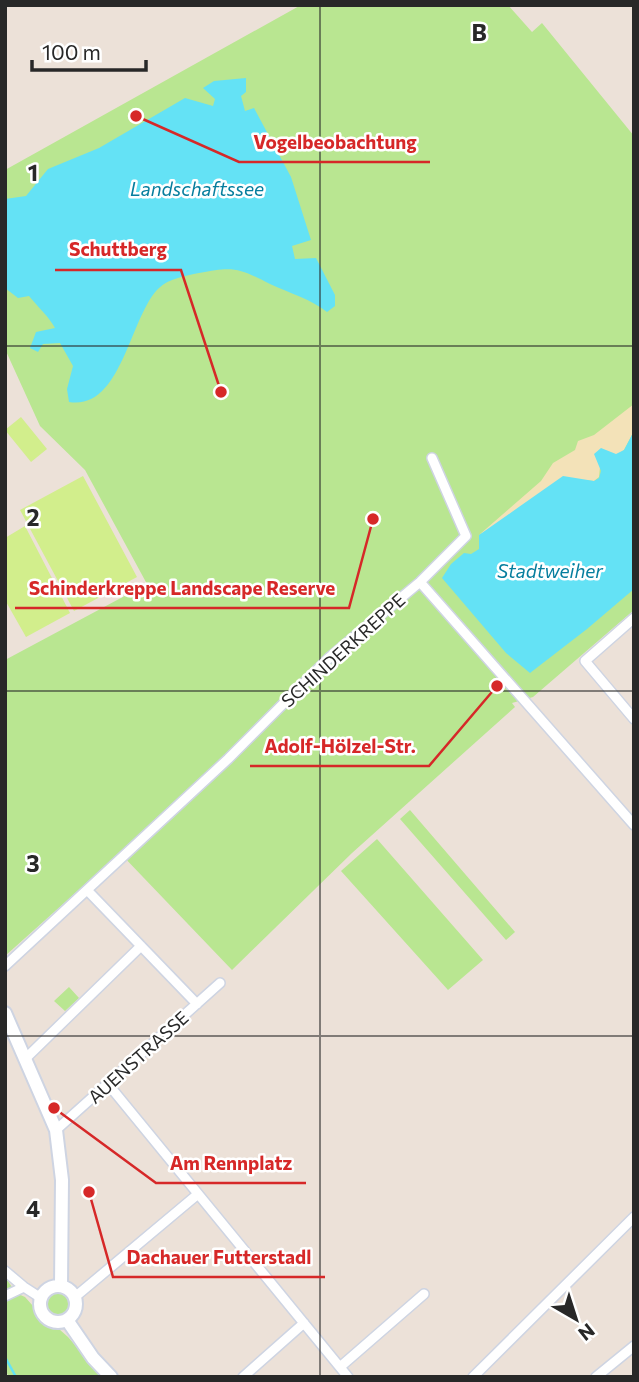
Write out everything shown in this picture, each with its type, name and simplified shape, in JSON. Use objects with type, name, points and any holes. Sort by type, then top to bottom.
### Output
[{"type":"street","name":"SCHINDERKREPPE","points":[[5,966],[228,759],[330,657],[420,582],[466,536],[432,458]]},
{"type":"street","points":[[420,582],[634,825]]},
{"type":"street","points":[[634,618],[584,661],[634,719]]},
{"type":"street","points":[[87,890],[197,1004]]},
{"type":"street","points":[[25,1059],[141,946]]},
{"type":"street","name":"AUENSTRASSE","points":[[56,1130],[220,983]]},
{"type":"street","points":[[5,1013],[56,1130],[62,1180],[61,1286]]},
{"type":"street","points":[[108,1084],[348,1377]]},
{"type":"street","points":[[75,1297],[198,1194]]},
{"type":"street","points":[[472,1377],[634,1217]]},
{"type":"street","points":[[5,1271],[41,1298]]},
{"type":"street","points":[[61,1286],[69,1289],[75,1297],[76,1309],[67,1320],[58,1322],[46,1318],[40,1307],[41,1298],[47,1290],[61,1286]]},
{"type":"street","points":[[5,1296],[24,1287]]},
{"type":"street","points":[[340,1367],[424,1294]]},
{"type":"street","points":[[67,1320],[93,1358],[111,1377]]},
{"type":"street","points":[[243,1377],[304,1323]]},
{"type":"street","points":[[596,1377],[634,1346]]},
{"type":"green space","points":[[301,5],[508,5],[532,32],[542,23],[634,136],[634,610],[533,697],[512,703],[515,707],[352,853],[232,970],[120,853],[5,956],[5,660],[147,584],[85,470],[40,426],[5,349],[5,170]]},
{"type":"green space","points":[[21,417],[47,449],[31,462],[5,430]]},
{"type":"green space","points":[[83,476],[137,577],[74,611],[20,510]]},
{"type":"green space","points":[[25,526],[70,613],[26,637],[5,600],[5,538]]},
{"type":"green space","points":[[410,810],[515,932],[506,940],[400,819]]},
{"type":"green space","points":[[377,839],[483,960],[448,990],[341,871]]},
{"type":"green space","points":[[69,987],[79,998],[65,1011],[54,1001]]},
{"type":"green space","points":[[5,1277],[16,1293],[25,1297],[33,1306],[39,1317],[49,1327],[59,1329],[68,1337],[103,1377],[9,1377],[5,1370]]},
{"type":"green space","points":[[58,1292],[67,1295],[70,1304],[67,1313],[58,1316],[49,1313],[46,1304],[49,1295]]},
{"type":"sand","points":[[634,404],[634,431],[624,450],[600,467],[599,477],[594,481],[584,480],[479,535],[541,481],[553,463],[575,450],[578,441],[594,435]]},
{"type":"water","name":"Landschaftssee","points":[[246,78],[246,92],[241,96],[245,111],[254,108],[291,177],[311,240],[292,246],[295,259],[316,258],[335,295],[335,306],[327,312],[307,300],[236,270],[183,276],[163,285],[149,301],[113,377],[101,392],[87,401],[69,402],[67,389],[73,366],[60,343],[43,344],[38,352],[30,348],[36,332],[55,328],[29,296],[18,298],[5,288],[5,199],[26,196],[48,169],[99,148],[185,98],[213,106],[215,99],[203,88],[214,81]]},
{"type":"water","name":"Stadtweiher","points":[[634,431],[634,589],[530,673],[506,653],[442,578],[451,564],[464,553],[471,554],[479,549],[479,535],[563,476],[594,481],[599,478],[601,471],[594,454],[601,448],[616,454],[624,450]]},
{"type":"waterway","points":[[5,1357],[16,1377]]},
{"type":"place","name":"Vogelbeobachtung","points":[[136,116]]},
{"type":"place","name":"Schuttberg","points":[[221,392]]},
{"type":"place","name":"Schinderkreppe Landscape Reserve","points":[[373,519]]},
{"type":"place","name":"Adolf-Hölzel-Str.","points":[[497,686]]},
{"type":"place","name":"Am Rennplatz","points":[[54,1108]]},
{"type":"place","name":"Dachauer Futterstadl","points":[[89,1192]]}]
